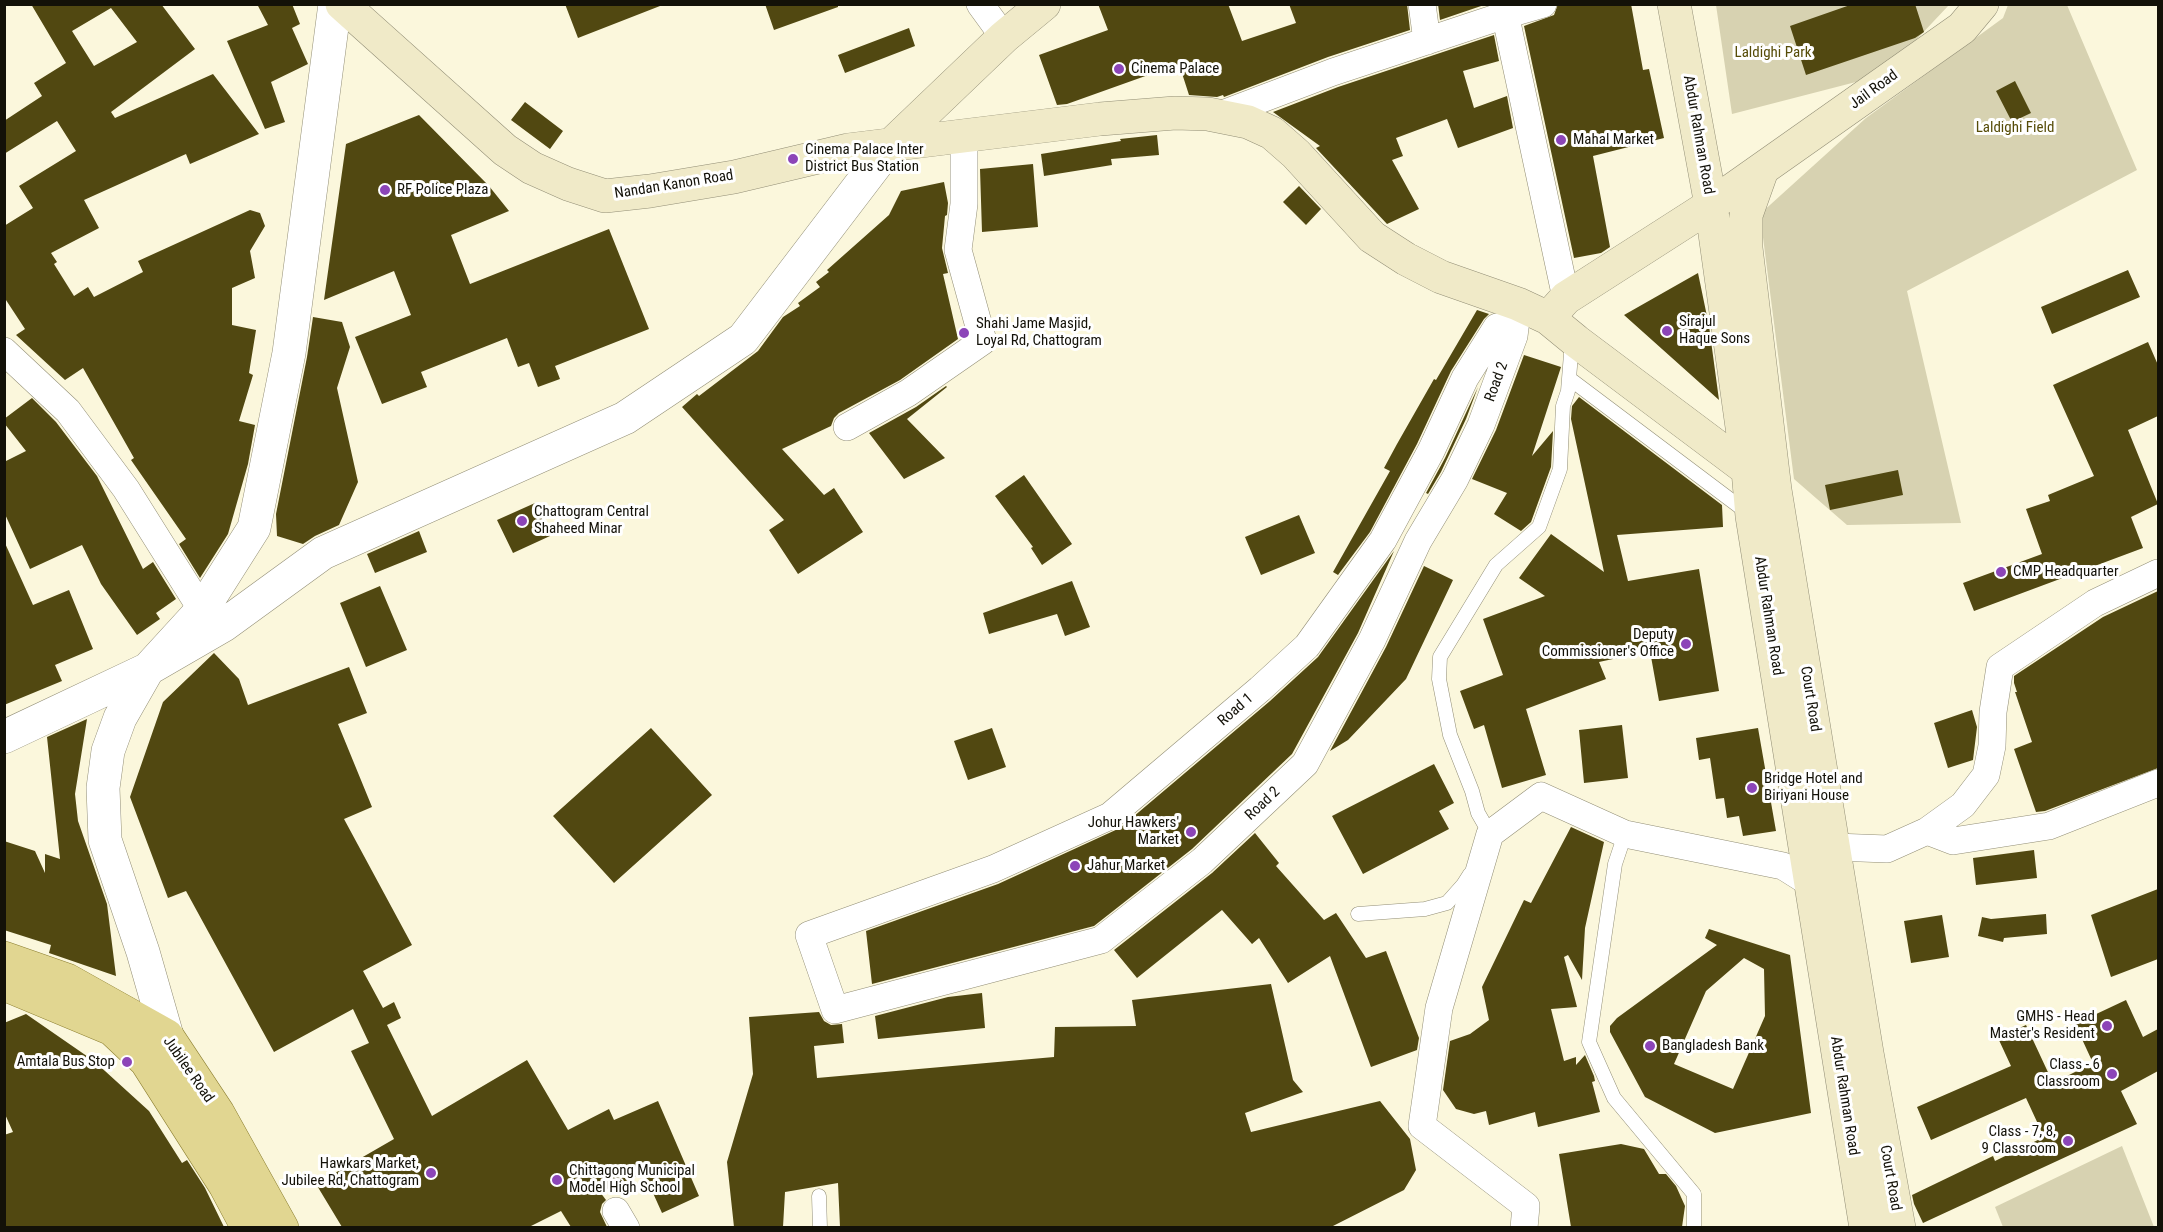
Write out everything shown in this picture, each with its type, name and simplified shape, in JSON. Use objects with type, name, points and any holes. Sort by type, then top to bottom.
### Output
[{"type":"main road","name":"Nandan Kanon Road","points":[[342,4],[505,150],[532,168],[568,184],[605,196],[734,177],[849,150],[1111,118],[1208,114],[1248,122],[1272,133],[1296,154],[1372,237],[1406,259],[1441,277],[1518,304],[1557,308],[1573,348],[1748,470]]},
{"type":"main road","points":[[890,146],[1004,37],[1044,4]]},
{"type":"main road","name":"Abdur Rahman Road","points":[[1674,4],[1711,205],[1748,470],[1752,516],[1866,1227]]},
{"type":"main road","name":"Jail Road","points":[[1557,308],[1762,171],[1962,28],[1982,4]]},
{"type":"main road","name":"Court Road","points":[[1762,171],[1746,215],[1746,248],[1775,490],[1867,1053],[1899,1227]]},
{"type":"main road","points":[[10,977],[112,1029],[146,1061],[225,1185],[270,1226]]},
{"type":"main road","name":"Jubilee Road","points":[[10,977],[67,980],[167,1036],[218,1113],[270,1226]]},
{"type":"street","points":[[167,1036],[143,952],[105,840],[103,788],[108,751],[120,718],[148,669],[202,610],[254,528],[289,353],[335,4]]},
{"type":"street","points":[[980,4],[1004,37]]},
{"type":"street","points":[[1422,4],[1427,41]]},
{"type":"street","points":[[1217,116],[1333,72],[1427,41],[1504,10],[1544,4]]},
{"type":"street","points":[[1504,10],[1557,308]]},
{"type":"street","points":[[847,427],[908,393],[983,342],[958,250],[964,204],[964,137]]},
{"type":"street","points":[[4,737],[148,669],[224,625],[323,553],[625,418],[743,339],[890,146]]},
{"type":"street","points":[[1514,336],[1518,304]]},
{"type":"street","name":"Road 1","points":[[820,963],[809,935],[993,869],[1110,816],[1260,689],[1307,646],[1383,540],[1431,451],[1465,378],[1497,327],[1514,336]]},
{"type":"street","name":"Road 2","points":[[820,963],[835,1010],[1101,940],[1202,861],[1305,764],[1372,640],[1418,541],[1455,480],[1481,425],[1514,336]]},
{"type":"street","points":[[4,351],[68,411],[126,489],[202,610]]},
{"type":"street","points":[[1835,848],[1887,849],[1928,831],[1963,805],[1986,775],[1992,746],[1993,712],[2000,667],[2095,603],[2158,573]]},
{"type":"street","points":[[1928,831],[1953,840],[2049,825],[2158,783]]},
{"type":"street","points":[[1524,1227],[1526,1206],[1422,1126],[1439,1008],[1490,834],[1541,796],[1624,834],[1783,866],[1810,883]]},
{"type":"lane","points":[[1358,914],[1425,909],[1447,903],[1463,885],[1490,834],[1478,813],[1469,781],[1450,735],[1439,679],[1440,657],[1496,565],[1539,528],[1560,469],[1563,406],[1570,379],[1573,348]]},
{"type":"lane","points":[[1570,379],[1752,516]]},
{"type":"lane","points":[[1624,834],[1615,864],[1589,1042],[1614,1098],[1695,1194],[1694,1227]]},
{"type":"lane","points":[[819,1196],[820,1227]]},
{"type":"green space","name":"Laldighi Park","points":[[1716,5],[1949,5],[1883,75],[1732,114]]},
{"type":"green space","name":"Laldighi Field","points":[[2008,5],[2067,5],[2137,170],[1907,291],[1961,523],[1847,525],[1794,479],[1760,214],[1866,118],[2003,18]]},
{"type":"green space","points":[[2122,1146],[2154,1227],[2003,1227],[1995,1207]]},
{"type":"building","points":[[31,4],[161,4],[195,49],[111,112],[115,118],[213,74],[259,134],[190,164],[186,154],[84,200],[99,228],[51,253],[57,262],[54,264],[74,296],[88,287],[94,297],[143,272],[138,261],[250,210],[260,213],[265,226],[250,251],[255,278],[232,288],[232,325],[256,330],[249,373],[253,375],[239,421],[255,425],[248,464],[228,534],[200,578],[179,544],[186,539],[131,460],[134,458],[83,368],[65,380],[16,335],[25,329],[4,297],[4,226],[33,208],[19,186],[76,151],[57,121],[4,154],[4,121],[42,96],[34,83],[66,63]],"holes":[[[111,8],[137,42],[94,66],[72,31]]]},
{"type":"building","points":[[257,4],[292,4],[300,24],[292,28],[308,64],[271,82],[285,122],[265,129],[227,41],[268,25]]},
{"type":"building","points":[[565,4],[660,4],[660,6],[578,38]]},
{"type":"building","points":[[765,4],[838,4],[838,7],[774,30]]},
{"type":"building","points":[[1098,4],[1228,4],[1242,41],[1296,23],[1289,4],[1407,4],[1410,30],[1328,57],[1224,97],[1223,95],[1217,97],[1189,95],[1179,64],[1067,104],[1057,105],[1039,55],[1108,30]]},
{"type":"building","points":[[1438,4],[1487,4],[1440,20]]},
{"type":"building","points":[[1558,4],[1631,4],[1643,70],[1649,69],[1664,138],[1593,156],[1610,247],[1601,253],[1574,258],[1524,26],[1554,15]]},
{"type":"building","points":[[1853,4],[1915,4],[1924,32],[1915,38],[1806,75],[1790,26]]},
{"type":"building","points":[[909,28],[915,46],[845,73],[838,55]]},
{"type":"building","points":[[1494,35],[1499,61],[1463,71],[1474,108],[1507,96],[1513,128],[1458,148],[1447,119],[1396,138],[1403,156],[1392,160],[1419,209],[1387,224],[1316,148],[1320,146],[1273,112],[1338,87]]},
{"type":"building","points":[[2015,81],[2031,113],[2012,122],[1996,91]]},
{"type":"building","points":[[525,102],[563,131],[550,149],[511,120]]},
{"type":"building","points":[[419,115],[489,186],[509,211],[451,235],[470,284],[609,229],[649,329],[555,366],[560,379],[538,387],[529,363],[518,367],[507,338],[421,372],[427,387],[382,404],[355,337],[411,315],[394,271],[324,300],[346,144]]},
{"type":"building","points":[[1157,135],[1159,155],[1111,159],[1112,165],[1044,176],[1041,154],[1121,141],[1120,139]]},
{"type":"building","points":[[1033,164],[1038,227],[982,232],[980,169]]},
{"type":"building","points":[[944,182],[948,203],[942,248],[948,273],[943,274],[958,339],[900,380],[839,413],[831,426],[782,449],[824,495],[834,488],[863,532],[798,574],[769,530],[784,520],[682,407],[758,351],[783,317],[800,306],[798,303],[820,287],[816,282],[829,272],[827,270],[889,215],[901,191]]},
{"type":"building","points":[[1299,186],[1321,209],[1306,225],[1283,202]]},
{"type":"building","points":[[2128,270],[2140,297],[2052,334],[2041,307]]},
{"type":"building","points":[[1698,273],[1709,326],[1719,400],[1624,315]]},
{"type":"building","points":[[1477,310],[1489,314],[1451,371],[1417,444],[1370,532],[1338,575],[1333,572],[1390,471],[1384,468],[1434,379],[1436,380]]},
{"type":"building","points":[[313,317],[342,322],[350,347],[337,388],[358,482],[339,525],[303,544],[277,536],[276,514]]},
{"type":"building","points":[[2148,342],[2158,365],[2158,416],[2128,430],[2158,504],[2131,517],[2143,548],[1974,611],[1963,583],[2042,554],[2026,509],[2050,501],[2048,495],[2094,476],[2053,385]]},
{"type":"building","points":[[1524,355],[1561,367],[1532,456],[1553,431],[1551,467],[1531,522],[1521,531],[1494,514],[1507,493],[1472,479],[1496,430]]},
{"type":"building","points":[[946,386],[907,419],[945,458],[904,479],[869,433],[916,407]]},
{"type":"building","points":[[1478,387],[1466,419],[1428,494],[1426,493]]},
{"type":"building","points":[[1579,397],[1722,505],[1723,527],[1617,535],[1628,581],[1699,569],[1719,691],[1659,701],[1650,651],[1599,662],[1606,679],[1526,709],[1546,775],[1502,788],[1484,725],[1474,729],[1460,691],[1503,675],[1483,619],[1545,596],[1519,578],[1551,534],[1604,572],[1571,419],[1572,406]]},
{"type":"building","points":[[32,398],[56,422],[97,476],[143,569],[153,562],[176,599],[156,613],[160,619],[137,635],[101,584],[82,545],[30,569],[4,512],[4,462],[26,451],[4,423],[4,419]]},
{"type":"building","points":[[1898,470],[1903,495],[1830,510],[1825,485]]},
{"type":"building","points":[[1024,475],[1072,544],[1042,565],[1031,548],[1033,547],[995,496]]},
{"type":"building","points":[[535,503],[550,536],[513,553],[497,520]]},
{"type":"building","points":[[1299,515],[1315,553],[1261,575],[1245,537]]},
{"type":"building","points":[[419,531],[427,552],[375,573],[367,554]]},
{"type":"building","points":[[4,541],[33,605],[69,590],[93,649],[55,665],[62,681],[4,705]]},
{"type":"building","points":[[1394,551],[1358,633],[1292,754],[1192,849],[1094,926],[872,984],[866,931],[998,884],[1120,828],[1270,701],[1318,657]]},
{"type":"building","points":[[1424,566],[1453,580],[1406,679],[1348,740],[1330,751],[1386,647]]},
{"type":"building","points":[[1072,581],[1090,627],[1065,636],[1057,614],[989,634],[983,613]]},
{"type":"building","points":[[380,586],[407,650],[366,667],[340,603]]},
{"type":"building","points":[[2158,591],[2158,768],[2045,811],[2036,812],[2014,749],[2032,742],[2015,692],[2017,692],[2014,676],[2103,617]]},
{"type":"building","points":[[214,653],[239,679],[248,705],[349,667],[367,713],[338,724],[372,807],[344,819],[412,945],[363,971],[383,1008],[394,1002],[401,1018],[387,1025],[432,1116],[527,1060],[568,1130],[609,1109],[614,1120],[658,1101],[699,1196],[662,1213],[644,1173],[600,1192],[606,1200],[600,1212],[607,1227],[571,1227],[561,1211],[529,1227],[342,1227],[316,1184],[394,1139],[351,1051],[369,1043],[353,1009],[274,1052],[186,891],[168,898],[130,797],[163,702]]},
{"type":"building","points":[[1972,710],[1977,727],[1973,760],[1948,768],[1934,723]]},
{"type":"building","points":[[87,719],[75,794],[78,821],[107,904],[116,976],[49,953],[51,945],[4,930],[4,841],[35,851],[45,873],[45,854],[60,859],[47,737]]},
{"type":"building","points":[[1622,725],[1628,778],[1584,783],[1579,730]]},
{"type":"building","points":[[651,728],[712,795],[614,883],[553,816]]},
{"type":"building","points":[[992,728],[1006,767],[968,780],[954,741]]},
{"type":"building","points":[[1758,728],[1776,831],[1743,836],[1739,816],[1727,818],[1724,798],[1716,799],[1710,758],[1699,760],[1696,738]]},
{"type":"building","points":[[1434,764],[1454,803],[1439,811],[1449,829],[1363,874],[1332,816]]},
{"type":"building","points":[[1571,827],[1604,842],[1585,928],[1582,980],[1568,955],[1564,957],[1577,1007],[1551,1009],[1564,1061],[1576,1057],[1576,1065],[1585,1055],[1594,1076],[1595,1081],[1592,1082],[1600,1112],[1538,1127],[1535,1112],[1489,1125],[1486,1111],[1474,1114],[1456,1109],[1443,1090],[1450,1041],[1470,1034],[1489,1020],[1482,987],[1524,900],[1531,903]]},
{"type":"building","points":[[1255,833],[1279,863],[1276,866],[1324,920],[1336,913],[1366,958],[1386,951],[1419,1038],[1417,1050],[1371,1067],[1330,956],[1288,983],[1259,938],[1252,944],[1222,910],[1137,978],[1114,950],[1212,873]]},
{"type":"building","points":[[2034,850],[2037,878],[1976,885],[1973,858]]},
{"type":"building","points":[[2158,889],[2158,959],[2111,977],[2091,915]]},
{"type":"building","points":[[2046,914],[2047,934],[2004,938],[2003,942],[1978,936],[1982,917],[1991,919]]},
{"type":"building","points":[[1942,915],[1949,957],[1911,963],[1904,921]]},
{"type":"building","name":"Bangladesh Bank","points":[[1709,929],[1790,955],[1811,1113],[1715,1133],[1645,1097],[1610,1032],[1610,1026],[1617,1018],[1717,945],[1705,938]],"holes":[[[1744,958],[1764,969],[1765,1016],[1733,1089],[1674,1064],[1706,991]]]},
{"type":"building","points":[[1271,984],[1293,1080],[1303,1092],[1245,1113],[1251,1132],[1380,1101],[1410,1139],[1416,1170],[1404,1190],[1331,1227],[840,1227],[838,1183],[785,1192],[783,1227],[734,1227],[727,1162],[753,1074],[749,1017],[819,1012],[824,1021],[831,1025],[842,1024],[844,1043],[814,1046],[817,1078],[1054,1057],[1055,1027],[1136,1026],[1132,1000]]},
{"type":"building","points":[[982,993],[985,1028],[878,1039],[875,1016],[948,997]]},
{"type":"building","points":[[2126,1000],[2143,1037],[2158,1029],[2158,1071],[2121,1091],[2137,1124],[1923,1223],[1912,1195],[1993,1156],[1995,1161],[2044,1137],[2026,1098],[1931,1140],[1917,1107],[2011,1066],[1998,1038],[2026,1025],[2053,1083],[2093,1063],[2075,1024]]},
{"type":"building","points":[[26,1014],[94,1061],[149,1111],[182,1163],[187,1160],[205,1188],[224,1227],[4,1227],[4,1135],[13,1132],[4,1112],[4,1023]]},
{"type":"building","points":[[1621,1144],[1644,1149],[1659,1174],[1666,1174],[1676,1186],[1685,1206],[1682,1227],[1571,1227],[1559,1154]]},
{"type":"place","name":"Cinema Palace","points":[[1119,69]]},
{"type":"place","name":"Mahal Market","points":[[1561,140]]},
{"type":"place","name":"Cinema Palace Inter District Bus Station","points":[[793,159]]},
{"type":"place","name":"RF Police Plaza","points":[[385,190]]},
{"type":"place","name":"Sirajul Haque Sons","points":[[1667,331]]},
{"type":"place","name":"Shahi Jame Masjid, Loyal Rd, Chattogram","points":[[964,333]]},
{"type":"place","name":"Chattogram Central Shaheed Minar","points":[[522,521]]},
{"type":"place","name":"CMP Headquarter","points":[[2001,572]]},
{"type":"place","name":"Deputy Commissioner's Office","points":[[1686,644]]},
{"type":"place","name":"Bridge Hotel and Biriyani House","points":[[1752,788]]},
{"type":"place","name":"Johur Hawkers' Market","points":[[1191,832]]},
{"type":"place","name":"Jahur Market","points":[[1075,866]]},
{"type":"place","name":"GMHS - Head Master's Resident","points":[[2107,1026]]},
{"type":"place","name":"Bangladesh Bank","points":[[1650,1046]]},
{"type":"place","name":"Amtala Bus Stop","points":[[127,1062]]},
{"type":"place","name":"Class - 6 Classroom","points":[[2112,1074]]},
{"type":"place","name":"Class - 7, 8, 9 Classroom","points":[[2068,1141]]},
{"type":"place","name":"Hawkars Market, Jubilee Rd, Chattogram","points":[[431,1173]]},
{"type":"place","name":"Chittagong Municipal Model High School","points":[[557,1180]]}]
